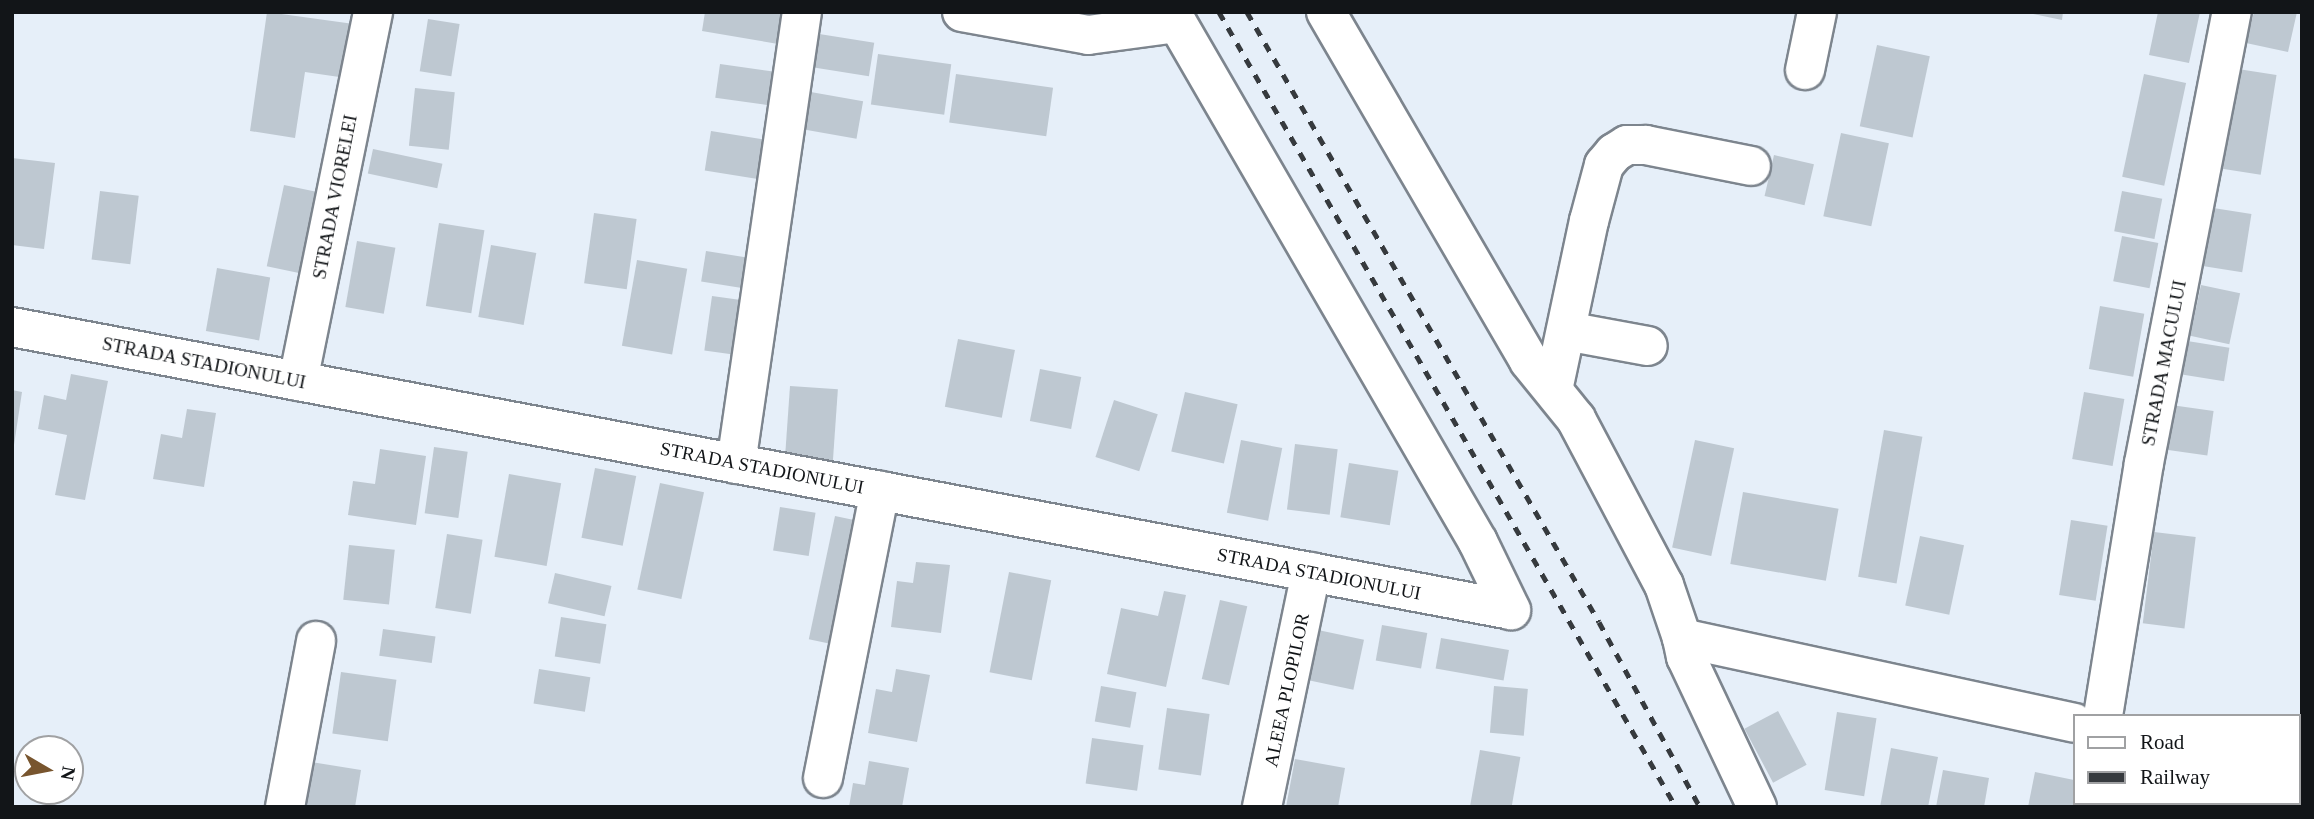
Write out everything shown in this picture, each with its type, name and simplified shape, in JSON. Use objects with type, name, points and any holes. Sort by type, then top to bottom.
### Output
[{"type":"street","name":"STRADA VIORELEI","points":[[298,381],[373,12]]},
{"type":"street","points":[[736,464],[802,12]]},
{"type":"street","points":[[961,12],[1088,35],[1174,18]]},
{"type":"street","points":[[1326,12],[1530,361],[1576,419],[1664,586],[1684,648],[1757,807]]},
{"type":"street","points":[[1805,70],[1817,12]]},
{"type":"street","name":"STRADA MACULUI","points":[[2103,714],[2144,463],[2232,12]]},
{"type":"street","name":"STRADA STADIONULUI","points":[[12,327],[1511,610],[1478,542],[1174,18]]},
{"type":"street","points":[[1553,390],[1601,176],[1614,153],[1628,145],[1646,145],[1751,166]]},
{"type":"street","points":[[1566,331],[1648,346]]},
{"type":"street","points":[[823,778],[880,491]]},
{"type":"street","name":"ALEEA PLOPILOR","points":[[1262,807],[1311,572]]},
{"type":"street","points":[[285,807],[316,641]]},
{"type":"street","points":[[1684,648],[2072,723]]},
{"type":"building","points":[[267,12],[361,25],[353,79],[305,72],[295,138],[250,131]]},
{"type":"building","points":[[705,12],[789,12],[784,45],[702,31]]},
{"type":"building","points":[[2023,12],[2063,12],[2062,20]]},
{"type":"building","points":[[2158,12],[2200,12],[2189,63],[2149,55]]},
{"type":"building","points":[[2254,12],[2297,12],[2288,52],[2246,43]]},
{"type":"building","points":[[428,19],[460,24],[451,76],[420,71]]},
{"type":"building","points":[[813,33],[874,43],[869,76],[808,67]]},
{"type":"building","points":[[1877,45],[1930,56],[1913,137],[1860,126]]},
{"type":"building","points":[[878,54],[951,64],[944,115],[871,105]]},
{"type":"building","points":[[720,64],[778,72],[774,106],[715,98]]},
{"type":"building","points":[[2238,69],[2277,75],[2261,175],[2222,169]]},
{"type":"building","points":[[956,74],[1053,88],[1046,136],[949,123]]},
{"type":"building","points":[[2144,74],[2186,83],[2164,186],[2122,177]]},
{"type":"building","points":[[415,88],[455,92],[449,150],[409,146]]},
{"type":"building","points":[[805,91],[863,101],[857,139],[798,128]]},
{"type":"building","points":[[711,131],[774,141],[768,181],[705,171]]},
{"type":"building","points":[[1841,133],[1889,143],[1871,226],[1823,216]]},
{"type":"building","points":[[373,149],[442,164],[437,188],[368,173]]},
{"type":"building","points":[[1774,155],[1814,164],[1805,205],[1765,196]]},
{"type":"building","points":[[12,158],[55,163],[44,249],[12,245]]},
{"type":"building","points":[[284,185],[322,193],[305,274],[267,266]]},
{"type":"building","points":[[100,191],[139,196],[130,264],[92,259]]},
{"type":"building","points":[[2122,191],[2162,199],[2154,239],[2114,231]]},
{"type":"building","points":[[2207,207],[2251,214],[2242,272],[2198,265]]},
{"type":"building","points":[[594,213],[637,219],[627,289],[584,283]]},
{"type":"building","points":[[439,223],[484,230],[471,313],[426,306]]},
{"type":"building","points":[[2122,236],[2158,243],[2150,288],[2113,281]]},
{"type":"building","points":[[357,241],[395,248],[384,314],[345,307]]},
{"type":"building","points":[[491,245],[536,253],[524,325],[478,317]]},
{"type":"building","points":[[706,251],[759,259],[754,290],[701,282]]},
{"type":"building","points":[[637,260],[687,269],[672,355],[622,346]]},
{"type":"building","points":[[217,268],[270,277],[259,340],[206,331]]},
{"type":"building","points":[[2201,285],[2240,293],[2229,344],[2190,336]]},
{"type":"building","points":[[712,296],[754,302],[746,356],[704,350]]},
{"type":"building","points":[[2100,306],[2144,314],[2133,377],[2089,369]]},
{"type":"building","points":[[958,339],[1015,350],[1002,418],[945,407]]},
{"type":"building","points":[[2181,340],[2229,348],[2224,381],[2176,374]]},
{"type":"building","points":[[1040,369],[1081,377],[1071,429],[1030,421]]},
{"type":"building","points":[[71,374],[108,381],[85,500],[55,495],[67,435],[38,429],[44,395],[66,400]]},
{"type":"building","points":[[790,386],[838,389],[833,462],[785,459]]},
{"type":"building","points":[[12,390],[22,392],[14,445],[12,445]]},
{"type":"building","points":[[1185,392],[1238,404],[1224,464],[1171,451]]},
{"type":"building","points":[[2084,392],[2124,399],[2113,466],[2072,459]]},
{"type":"building","points":[[1114,400],[1158,414],[1139,471],[1095,457]]},
{"type":"building","points":[[2171,405],[2214,411],[2207,456],[2165,450]]},
{"type":"building","points":[[187,409],[216,413],[204,487],[153,479],[161,434],[182,438]]},
{"type":"building","points":[[1884,430],[1922,437],[1897,584],[1858,577]]},
{"type":"building","points":[[1241,440],[1282,448],[1268,521],[1227,513]]},
{"type":"building","points":[[1695,440],[1734,448],[1711,556],[1672,548]]},
{"type":"building","points":[[1295,444],[1338,449],[1330,515],[1287,510]]},
{"type":"building","points":[[434,447],[468,452],[458,518],[425,513]]},
{"type":"building","points":[[380,449],[426,456],[416,525],[348,515],[353,481],[375,484]]},
{"type":"building","points":[[1349,463],[1398,471],[1390,525],[1340,517]]},
{"type":"building","points":[[595,468],[636,476],[623,546],[581,538]]},
{"type":"building","points":[[509,474],[561,483],[547,566],[494,557]]},
{"type":"building","points":[[660,483],[704,492],[681,599],[637,590]]},
{"type":"building","points":[[1743,492],[1839,509],[1826,581],[1730,564]]},
{"type":"building","points":[[780,507],[816,513],[809,556],[773,550]]},
{"type":"building","points":[[835,516],[868,523],[842,646],[809,639]]},
{"type":"building","points":[[2071,520],[2108,526],[2096,601],[2059,595]]},
{"type":"building","points":[[2154,532],[2196,537],[2184,628],[2143,623]]},
{"type":"building","points":[[447,534],[483,540],[471,614],[435,608]]},
{"type":"building","points":[[1920,536],[1964,545],[1949,615],[1905,605]]},
{"type":"building","points":[[349,545],[395,550],[389,605],[343,600]]},
{"type":"building","points":[[916,562],[950,565],[941,633],[891,627],[897,581],[913,583]]},
{"type":"building","points":[[1009,572],[1051,580],[1032,680],[990,672]]},
{"type":"building","points":[[555,573],[612,586],[605,616],[548,603]]},
{"type":"building","points":[[1164,591],[1186,595],[1166,687],[1107,674],[1121,608],[1158,616]]},
{"type":"building","points":[[1220,600],[1247,606],[1229,685],[1202,679]]},
{"type":"building","points":[[561,617],[606,624],[600,664],[555,657]]},
{"type":"building","points":[[1382,625],[1427,633],[1421,668],[1376,660]]},
{"type":"building","points":[[383,629],[435,636],[432,663],[379,656]]},
{"type":"building","points":[[1318,630],[1364,640],[1353,690],[1307,680]]},
{"type":"building","points":[[1441,638],[1509,650],[1504,681],[1436,669]]},
{"type":"building","points":[[539,669],[590,677],[585,712],[534,704]]},
{"type":"building","points":[[896,669],[930,675],[917,742],[868,733],[876,689],[892,692]]},
{"type":"building","points":[[341,672],[396,680],[388,741],[332,733]]},
{"type":"building","points":[[1101,686],[1136,692],[1130,728],[1095,721]]},
{"type":"building","points":[[1494,686],[1528,689],[1524,736],[1490,733]]},
{"type":"building","points":[[1167,708],[1210,714],[1201,775],[1158,769]]},
{"type":"building","points":[[1778,711],[1807,765],[1773,783],[1744,729]]},
{"type":"building","points":[[1837,712],[1877,718],[1864,796],[1825,790]]},
{"type":"building","points":[[1092,738],[1143,745],[1137,791],[1086,784]]},
{"type":"building","points":[[1891,748],[1938,757],[1928,807],[1880,807]]},
{"type":"building","points":[[1480,750],[1520,757],[1512,807],[1470,807]]},
{"type":"building","points":[[1295,759],[1345,768],[1338,807],[1286,807]]},
{"type":"building","points":[[305,761],[361,770],[355,807],[298,807]]},
{"type":"building","points":[[869,761],[909,768],[902,807],[849,807],[853,783],[865,785]]},
{"type":"building","points":[[1943,770],[1989,778],[1984,807],[1936,807]]},
{"type":"building","points":[[2035,772],[2072,780],[2072,805],[2078,807],[2028,807]]},
{"type":"railway","points":[[1219,12],[1676,807]]},
{"type":"railway","points":[[1247,12],[1599,622],[1700,807]]}]
